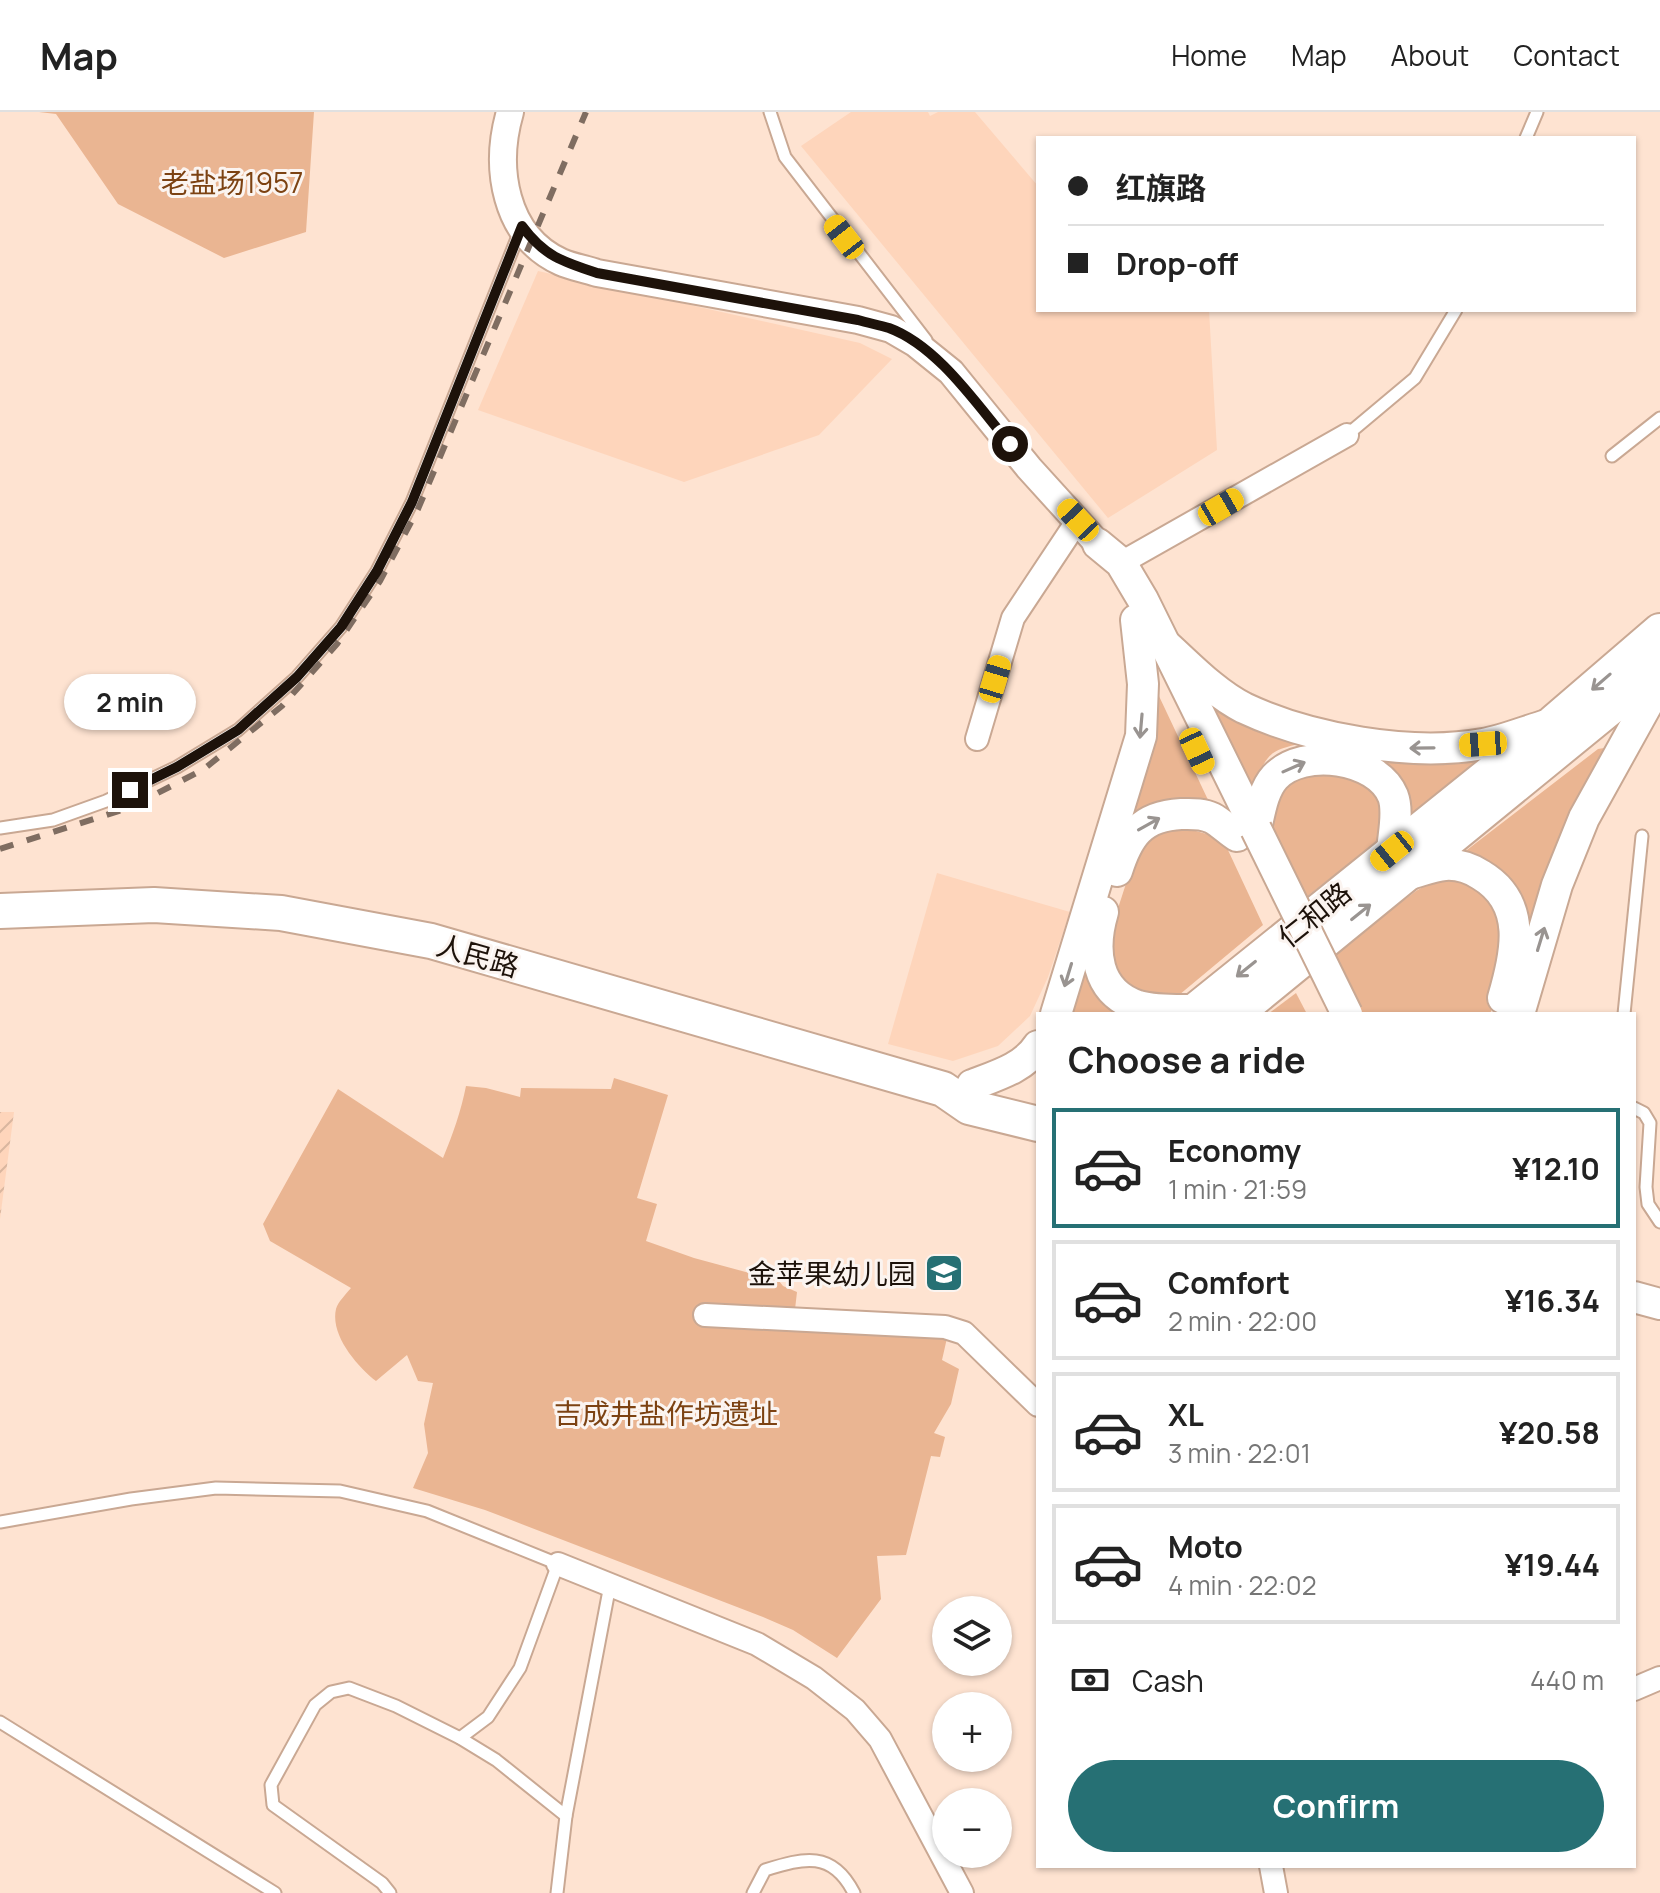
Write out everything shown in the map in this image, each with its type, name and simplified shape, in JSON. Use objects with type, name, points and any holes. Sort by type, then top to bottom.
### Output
[{"type":"main road","points":[[1098,544],[1121,563],[1168,647],[1325,1012]]},
{"type":"main road","points":[[1098,544],[1107,570],[1246,833],[1346,1012]]},
{"type":"main road","points":[[1057,1012],[1141,736],[1143,684],[1136,620]]},
{"type":"main road","name":"仁和路","points":[[1237,1012],[1553,723],[1660,631]]},
{"type":"main road","points":[[1168,647],[1205,681],[1243,708],[1296,727],[1367,744],[1419,749],[1483,744],[1553,723]]},
{"type":"main road","name":"仁和路","points":[[1193,1012],[1400,863],[1660,667]]},
{"type":"main road","points":[[1520,1012],[1557,885],[1584,818],[1660,681]]},
{"type":"main road","points":[[1246,833],[1274,778],[1290,766],[1307,761],[1354,764],[1372,771],[1385,782],[1394,798],[1400,863],[1462,866],[1491,881],[1511,907],[1516,924],[1515,946],[1498,1012]]},
{"type":"main road","points":[[1193,1012],[1138,1006],[1111,989],[1098,965],[1096,935],[1126,844],[1143,824],[1167,815],[1194,814],[1211,817],[1246,833]]},
{"type":"main road","name":"人民路","points":[[0,911],[154,905],[281,913],[431,941],[957,1087]]},
{"type":"main road","points":[[957,1087],[1008,1071],[1036,1049]]},
{"type":"main road","points":[[957,1087],[1036,1099]]},
{"type":"main road","points":[[957,1087],[969,1107],[1036,1124]]},
{"type":"main road","points":[[1636,1298],[1660,1304]]},
{"type":"street","points":[[510,112],[503,179],[511,212],[531,239],[560,261],[597,273],[858,320],[891,329],[915,343],[951,372],[1029,468],[1098,544]]},
{"type":"street","points":[[1121,563],[1347,435]]},
{"type":"street","points":[[977,739],[1013,618],[1078,520]]},
{"type":"street","points":[[705,1315],[945,1327],[964,1333],[1036,1403]]},
{"type":"street","points":[[558,1564],[757,1644],[814,1678],[855,1710],[880,1739],[962,1893]]},
{"type":"street","points":[[1636,1688],[1660,1678]]},
{"type":"street","points":[[1271,1868],[1276,1893]]},
{"type":"lane","points":[[770,112],[785,157],[951,372]]},
{"type":"lane","points":[[1527,136],[1537,112]]},
{"type":"lane","points":[[0,828],[53,820],[106,801],[189,759],[238,730],[297,677],[341,627],[377,571],[412,502],[522,226]]},
{"type":"lane","points":[[1347,435],[1415,378],[1455,312]]},
{"type":"lane","points":[[1612,456],[1660,418]]},
{"type":"lane","points":[[1624,1012],[1642,836]]},
{"type":"lane","points":[[1636,1109],[1644,1113],[1650,1123],[1646,1187],[1648,1204],[1660,1222]]},
{"type":"lane","points":[[0,1522],[216,1488],[340,1491],[427,1511],[558,1564],[520,1668],[488,1717],[460,1738]]},
{"type":"lane","points":[[557,1893],[566,1816],[610,1585]]},
{"type":"lane","points":[[390,1893],[382,1883],[273,1805],[271,1785],[315,1705],[331,1692],[349,1688],[396,1706],[460,1738],[496,1760],[566,1816]]},
{"type":"lane","points":[[0,1722],[275,1893]]},
{"type":"lane","points":[[753,1893],[765,1870],[802,1859],[828,1863],[847,1881],[854,1893]]},
{"type":"shaded area","points":[[851,112],[928,112],[930,116],[938,112],[975,112],[1036,184],[1036,312],[1209,312],[1217,450],[1108,518],[801,146]]},
{"type":"shaded area","points":[[538,271],[860,343],[892,359],[819,435],[684,482],[478,410]]},
{"type":"shaded area","points":[[937,873],[1070,912],[1048,977],[1030,1016],[998,1046],[953,1061],[888,1044]]},
{"type":"shaded area","points":[[0,1112],[14,1112],[0,1219]]},
{"type":"green space","name":"老盐场1957","points":[[39,112],[314,112],[306,232],[224,258],[118,204],[56,114]]},
{"type":"green space","points":[[1158,694],[1209,802],[1124,825],[1149,743]]},
{"type":"green space","points":[[1210,701],[1303,743],[1269,756],[1253,789]]},
{"type":"green space","points":[[1598,749],[1608,751],[1531,924],[1523,902],[1463,853]]},
{"type":"green space","points":[[1482,756],[1408,818],[1371,758]]},
{"type":"green space","points":[[1302,770],[1360,778],[1384,805],[1378,841],[1305,898],[1270,826],[1277,788]]},
{"type":"green space","points":[[1189,829],[1210,835],[1227,848],[1263,925],[1179,995],[1154,993],[1136,988],[1123,979],[1115,968],[1111,954],[1115,918],[1139,853],[1153,838],[1163,833]]},
{"type":"green space","points":[[1460,878],[1485,893],[1502,924],[1495,1000],[1491,1012],[1361,1012],[1333,954],[1433,881]]},
{"type":"green space","points":[[1080,960],[1094,990],[1114,1012],[1067,1012]]},
{"type":"green space","points":[[1296,993],[1306,1012],[1271,1012]]},
{"type":"green space","name":"吉成井盐作坊遗址","points":[[614,1078],[668,1095],[637,1198],[657,1204],[646,1241],[694,1258],[779,1281],[797,1292],[794,1318],[947,1338],[942,1360],[959,1369],[951,1404],[934,1433],[945,1437],[940,1457],[931,1456],[906,1555],[877,1556],[881,1599],[837,1658],[793,1630],[763,1617],[485,1510],[413,1488],[428,1453],[424,1424],[433,1383],[418,1381],[407,1355],[376,1381],[369,1375],[353,1358],[337,1329],[336,1309],[351,1288],[270,1241],[263,1224],[338,1089],[443,1158],[466,1086],[520,1097],[521,1088],[611,1089]]},
{"type":"railway","points":[[0,849],[131,807],[204,769],[282,706],[337,644],[380,581],[418,509],[586,112]]},
{"type":"place","name":"金苹果幼儿园","points":[[944,1273]]},
{"type":"route","points":[[130,790],[177,767],[238,730],[297,677],[341,627],[377,571],[412,502],[522,226],[531,239],[560,261],[597,273],[858,320],[891,329],[915,343],[951,372],[1010,444]]}]
